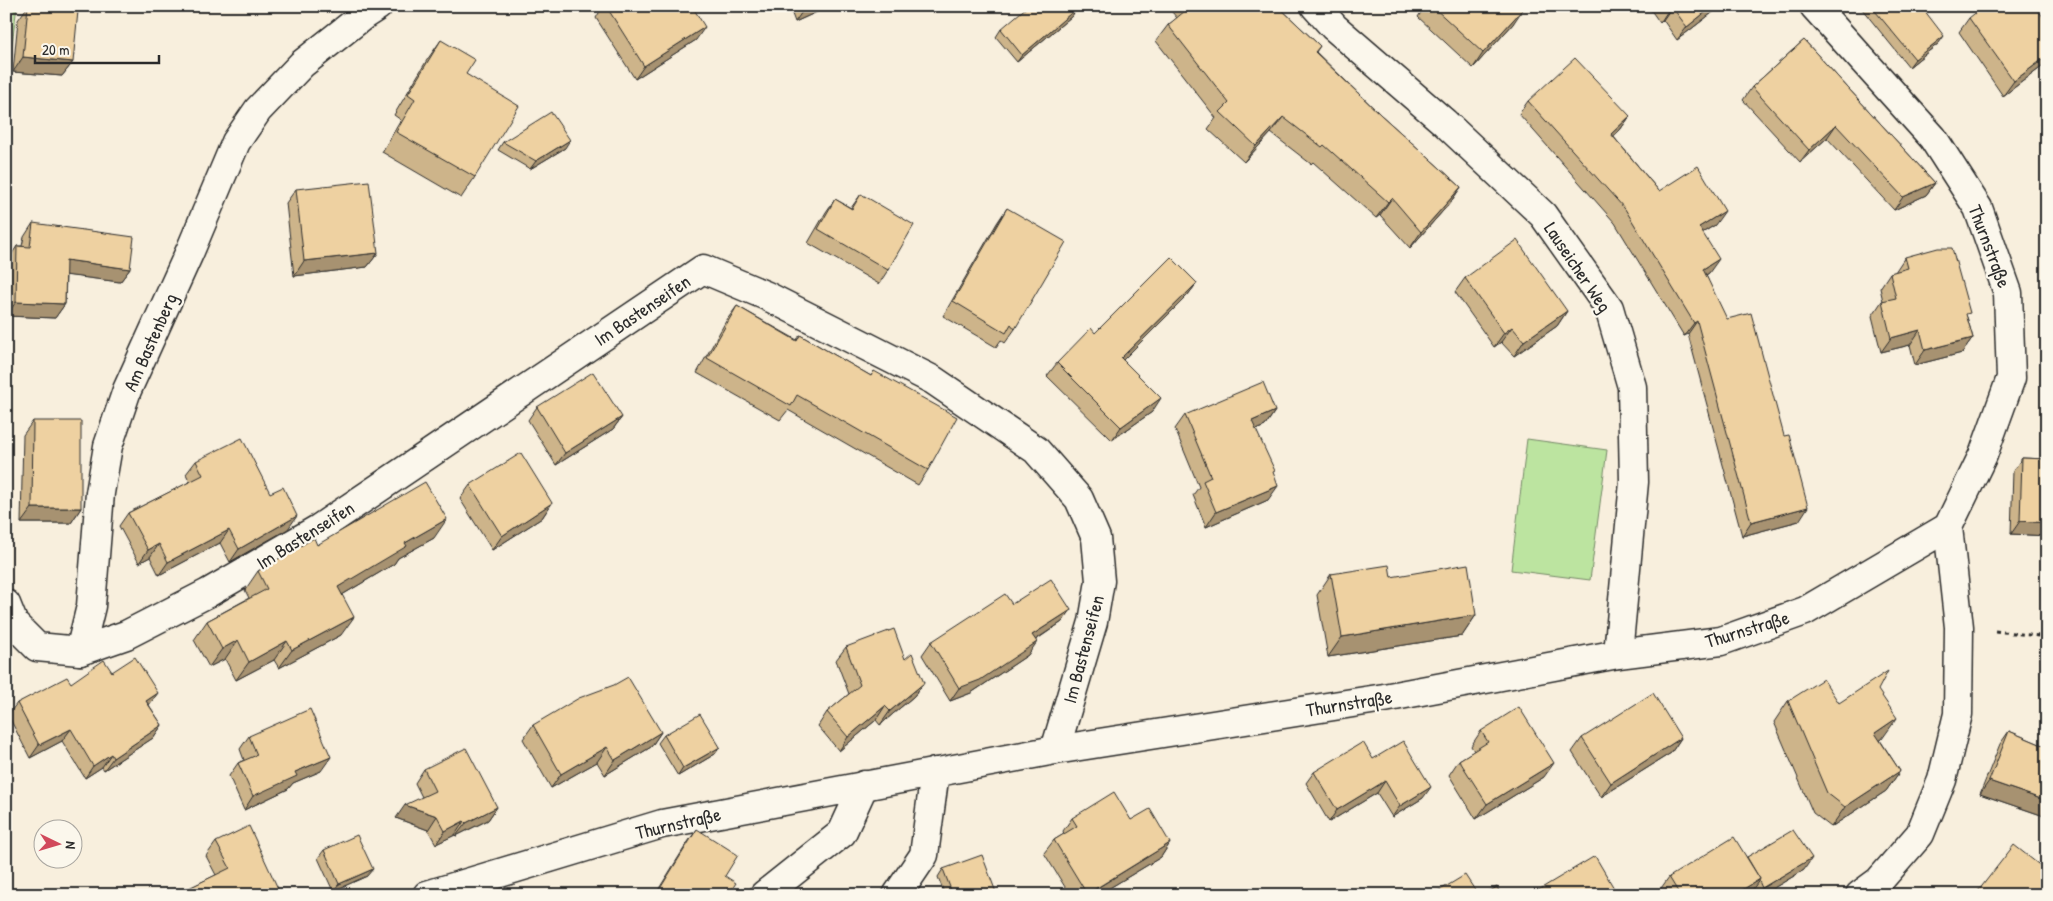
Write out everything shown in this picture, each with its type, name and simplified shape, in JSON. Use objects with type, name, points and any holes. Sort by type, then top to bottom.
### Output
[{"type":"street","name":"Am Bastenberg","points":[[80,651],[91,606],[100,493],[108,446],[128,390],[236,142],[258,110],[302,64],[378,6]]},
{"type":"street","name":"Lauseicher Weg","points":[[1315,6],[1334,27],[1444,122],[1543,215],[1609,308],[1632,387],[1634,482],[1618,654]]},
{"type":"street","name":"Thurnstraße","points":[[427,895],[662,824],[1055,750],[1384,698],[1618,654],[1721,641],[1805,611],[1948,527],[1983,455],[2011,378],[2008,293],[1978,208],[1933,138],[1814,6]]},
{"type":"street","name":"Im Bastenseifen","points":[[80,651],[126,635],[208,593],[318,529],[703,269],[767,296],[933,380],[1036,450],[1079,499],[1096,538],[1100,581],[1093,622],[1055,750]]},
{"type":"street","points":[[1860,895],[1879,881],[1920,834],[1942,780],[1958,714],[1959,628],[1948,527]]},
{"type":"street","points":[[6,604],[14,624],[37,647],[80,651]]},
{"type":"street","points":[[897,895],[924,855],[935,772]]},
{"type":"street","points":[[764,895],[842,833],[864,785]]},
{"type":"path","points":[[1959,628],[2047,637]]},
{"type":"green space","points":[[6,6],[17,6],[6,90]]},
{"type":"green space","points":[[1527,439],[1607,450],[1590,580],[1511,570]]},
{"type":"building","points":[[28,6],[78,11],[73,62],[23,57]]},
{"type":"building","points":[[606,6],[692,6],[705,27],[644,66]]},
{"type":"building","points":[[1028,6],[1076,6],[1077,8],[1022,55],[1001,29]]},
{"type":"building","points":[[1191,6],[1278,6],[1320,46],[1315,52],[1461,187],[1421,232],[1392,198],[1388,202],[1324,145],[1322,147],[1283,117],[1256,146],[1220,112],[1229,103],[1168,25]]},
{"type":"building","points":[[1432,6],[1520,6],[1523,9],[1483,53]]},
{"type":"building","points":[[1667,6],[1713,6],[1687,27],[1672,7],[1669,9]]},
{"type":"building","points":[[1871,6],[1921,6],[1944,36],[1915,59]]},
{"type":"building","points":[[1984,6],[2035,6],[2047,22],[2047,56],[2014,81],[1969,18]]},
{"type":"building","points":[[441,40],[475,60],[466,74],[519,106],[475,177],[396,132],[415,99],[408,94]]},
{"type":"building","points":[[1804,40],[1935,183],[1903,197],[1836,125],[1809,150],[1752,87]]},
{"type":"building","points":[[1575,58],[1630,116],[1611,134],[1659,191],[1698,166],[1725,211],[1699,227],[1719,259],[1703,269],[1727,319],[1751,313],[1784,436],[1789,435],[1808,507],[1751,522],[1697,321],[1694,323],[1625,209],[1528,101]]},
{"type":"building","points":[[551,112],[570,140],[536,161],[503,142]]},
{"type":"building","points":[[369,181],[378,253],[304,261],[296,189]]},
{"type":"building","points":[[861,194],[914,225],[888,270],[818,229],[835,199],[852,209]]},
{"type":"building","points":[[1007,208],[1066,242],[1015,329],[1011,324],[1006,333],[953,301]]},
{"type":"building","points":[[33,223],[134,237],[130,269],[66,260],[65,304],[16,302],[17,246],[30,247]]},
{"type":"building","points":[[1517,240],[1567,311],[1524,341],[1512,327],[1504,333],[1465,278]]},
{"type":"building","points":[[1938,248],[1952,248],[1970,313],[1966,314],[1973,338],[1925,350],[1920,330],[1891,338],[1882,301],[1896,298],[1890,273],[1908,268],[1905,257]]},
{"type":"building","points":[[1171,257],[1197,283],[1121,358],[1161,398],[1121,427],[1057,363],[1091,328],[1095,333]]},
{"type":"building","points":[[737,306],[797,341],[800,335],[871,376],[874,371],[957,417],[928,470],[797,395],[791,406],[707,358]]},
{"type":"building","points":[[593,372],[622,417],[565,453],[537,407]]},
{"type":"building","points":[[1263,382],[1275,411],[1252,421],[1275,471],[1273,472],[1278,486],[1216,512],[1203,481],[1211,477],[1185,415]]},
{"type":"building","points":[[33,421],[81,421],[81,508],[32,508]]},
{"type":"building","points":[[242,438],[270,493],[283,487],[297,516],[239,549],[229,530],[168,562],[159,544],[148,550],[128,513],[203,475],[196,461]]},
{"type":"building","points":[[521,453],[552,503],[502,536],[470,485]]},
{"type":"building","points":[[2022,458],[2047,459],[2047,523],[2020,521]]},
{"type":"building","points":[[425,482],[447,519],[405,543],[407,546],[338,587],[354,617],[292,650],[287,641],[249,662],[238,640],[222,649],[207,621],[267,589],[258,571],[314,538],[317,545]]},
{"type":"building","points":[[1468,564],[1476,615],[1342,637],[1331,574],[1389,565],[1391,577]]},
{"type":"building","points":[[1051,579],[1071,610],[1032,635],[1037,642],[980,680],[959,688],[931,642],[1005,594],[1012,604]]},
{"type":"building","points":[[894,629],[905,659],[912,653],[924,683],[890,711],[885,706],[848,737],[827,712],[860,685],[846,647]]},
{"type":"building","points":[[135,657],[158,693],[146,701],[162,725],[113,758],[111,754],[93,766],[71,729],[39,745],[17,703],[67,677],[71,683],[104,660],[112,672]]},
{"type":"building","points":[[1888,671],[1878,690],[1897,718],[1875,733],[1900,771],[1845,807],[1827,793],[1788,701],[1823,679],[1839,703]]},
{"type":"building","points":[[628,677],[661,732],[615,760],[607,747],[561,774],[533,725],[579,698],[614,685]]},
{"type":"building","points":[[1653,693],[1681,738],[1611,783],[1582,738]]},
{"type":"building","points":[[1519,707],[1554,763],[1487,804],[1459,760],[1488,742],[1481,731]]},
{"type":"building","points":[[310,709],[331,757],[295,772],[297,776],[253,796],[238,763],[257,755],[249,736]]},
{"type":"building","points":[[700,714],[720,747],[683,768],[664,735]]},
{"type":"building","points":[[2009,731],[2047,747],[2047,801],[1989,781]]},
{"type":"building","points":[[1403,741],[1431,787],[1400,806],[1385,781],[1337,810],[1314,772],[1363,742],[1373,759]]},
{"type":"building","points":[[466,748],[497,807],[466,823],[464,821],[445,831],[437,816],[405,805],[435,791],[424,769]]},
{"type":"building","points":[[1114,792],[1131,820],[1150,809],[1170,843],[1087,894],[1054,840],[1077,826],[1072,818]]},
{"type":"building","points":[[249,826],[281,895],[189,895],[187,889],[230,868],[216,842]]},
{"type":"building","points":[[697,829],[738,855],[725,876],[736,883],[728,895],[656,895]]},
{"type":"building","points":[[1793,830],[1812,858],[1762,888],[1760,879],[1747,857]]},
{"type":"building","points":[[357,835],[373,869],[339,884],[324,850]]},
{"type":"building","points":[[1734,837],[1760,879],[1734,895],[1680,895],[1669,877]]},
{"type":"building","points":[[2014,845],[2047,871],[2047,895],[1975,895]]},
{"type":"building","points":[[982,855],[997,895],[953,895],[943,869]]},
{"type":"building","points":[[1595,856],[1618,895],[1530,895]]},
{"type":"building","points":[[1465,875],[1478,895],[1432,895]]},
{"type":"building","points":[[6,879],[10,895],[6,895]]},
{"type":"building","points":[[1497,887],[1501,895],[1483,895]]}]
